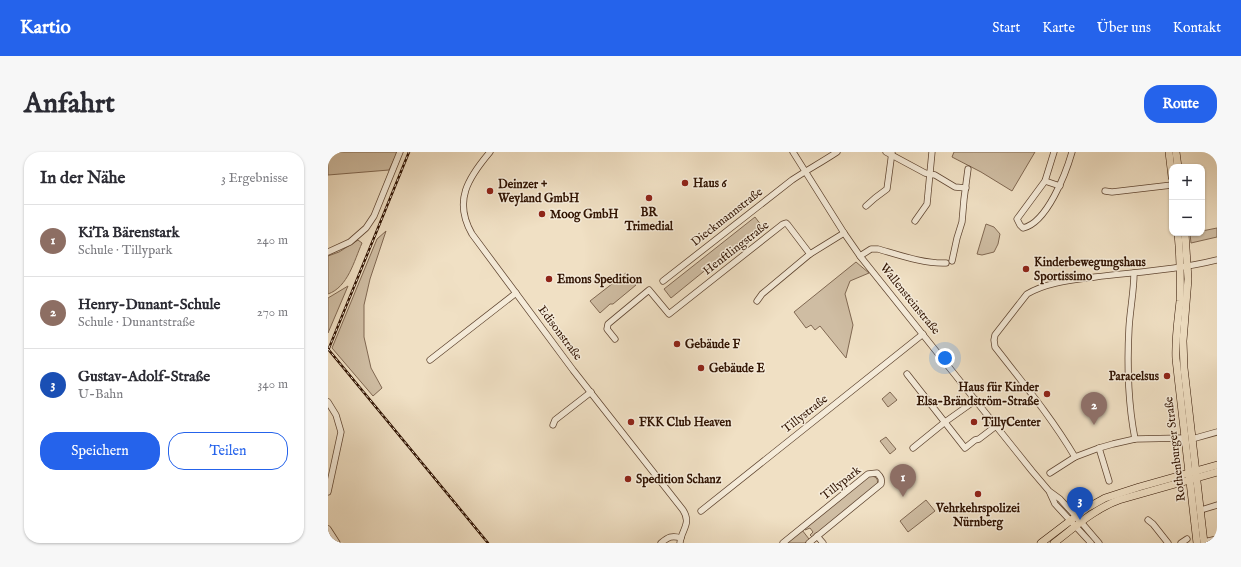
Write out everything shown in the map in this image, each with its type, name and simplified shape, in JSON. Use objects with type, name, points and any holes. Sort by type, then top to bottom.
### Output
[{"type":"main road","points":[[1169,152],[1170,164]]},
{"type":"main road","points":[[1176,152],[1178,164]]},
{"type":"main road","name":"Rothenburger Straße","points":[[1179,236],[1187,297],[1183,353],[1188,438],[1202,543]]},
{"type":"main road","name":"Rothenburger Straße","points":[[1184,267],[1185,236]]},
{"type":"main road","points":[[1041,543],[1076,521],[1114,502],[1193,476],[1217,465]]},
{"type":"main road","points":[[1193,476],[1217,472]]},
{"type":"main road","name":"Rothenburger Straße","points":[[1193,476],[1201,510],[1202,543]]},
{"type":"main road","points":[[1054,543],[1076,521]]},
{"type":"street","points":[[328,252],[350,242],[366,228],[374,216],[400,152]]},
{"type":"street","name":"Edisonstraße","points":[[490,152],[472,178],[463,199],[464,215],[468,227],[574,370],[683,510],[687,518],[687,524],[680,540]]},
{"type":"street","name":"Wallensteinstraße","points":[[792,152],[860,256],[1049,491],[1055,504],[1076,521],[1099,543]]},
{"type":"street","name":"Dieckmannstraße","points":[[663,281],[805,171],[821,163],[836,152]]},
{"type":"street","points":[[915,220],[927,204],[932,152]]},
{"type":"street","points":[[1054,152],[1045,181],[1017,219],[1023,228],[1028,227],[1041,215],[1052,201],[1069,164],[1072,152]]},
{"type":"street","points":[[866,206],[887,189],[890,153],[929,174],[935,175],[955,187],[966,188]]},
{"type":"street","points":[[952,261],[962,222],[968,169]]},
{"type":"street","points":[[1045,181],[1060,186]]},
{"type":"street","points":[[1105,191],[1112,192],[1169,185]]},
{"type":"street","name":"Henftlingstraße","points":[[615,339],[607,329],[608,324],[649,290],[669,314],[783,224],[788,224],[810,254]]},
{"type":"street","points":[[757,301],[762,294],[810,254],[844,233]]},
{"type":"street","points":[[860,256],[871,249],[878,249],[900,256],[938,263],[946,262]]},
{"type":"street","points":[[1075,457],[1047,413],[995,347],[995,335],[1027,294],[1033,291],[1064,282],[1184,267],[1217,260]]},
{"type":"street","points":[[1134,273],[1129,325],[1128,369],[1130,409],[1135,439]]},
{"type":"street","points":[[430,360],[516,293]]},
{"type":"street","name":"Tillystraße","points":[[701,511],[923,334]]},
{"type":"street","points":[[907,374],[965,448],[974,440],[979,439],[996,426]]},
{"type":"street","points":[[553,425],[555,420],[591,392]]},
{"type":"street","points":[[913,448],[945,422],[976,400]]},
{"type":"street","points":[[328,402],[336,415],[340,432],[328,492]]},
{"type":"street","points":[[1050,474],[1075,457],[1099,448],[1135,439],[1188,438],[1217,432]]},
{"type":"street","points":[[1099,448],[1109,481]]},
{"type":"street","name":"Tillypark","points":[[783,543],[868,474],[877,473],[880,476],[882,480],[881,484],[808,543]]},
{"type":"street","points":[[1201,510],[1217,505]]},
{"type":"street","points":[[1148,520],[1168,543]]},
{"type":"street","name":"Wallensteinstraße","points":[[1076,521],[1091,543]]},
{"type":"street","points":[[328,529],[337,543]]},
{"type":"street","points":[[661,543],[673,536],[680,540]]},
{"type":"street","points":[[817,536],[823,543]]},
{"type":"street","points":[[1181,543],[1187,539]]},
{"type":"street","points":[[1202,543],[1217,539]]},
{"type":"shaded area","points":[[328,152],[398,152],[389,170],[328,175]]},
{"type":"shaded area","points":[[954,152],[1035,152],[1012,191],[981,172],[952,157]]},
{"type":"shaded area","points":[[755,217],[761,225],[671,298],[664,289]]},
{"type":"shaded area","points":[[986,224],[994,227],[1000,234],[998,244],[994,252],[982,255],[977,254]]},
{"type":"shaded area","points":[[1217,228],[1217,237],[1191,243],[1190,236],[1205,236],[1205,230]]},
{"type":"shaded area","points":[[386,231],[370,279],[364,305],[364,337],[371,368],[382,388],[373,396],[332,348],[377,239]]},
{"type":"shaded area","points":[[358,240],[362,243],[350,273],[341,286],[328,294],[328,256],[339,252]]},
{"type":"shaded area","points":[[856,262],[869,273],[850,281],[845,294],[853,325],[846,358],[820,326],[815,330],[811,325],[806,328],[794,312]]},
{"type":"shaded area","points":[[626,273],[636,285],[600,313],[590,301]]},
{"type":"shaded area","points":[[348,286],[328,333],[328,298]]},
{"type":"shaded area","points":[[890,392],[897,400],[888,407],[882,399]]},
{"type":"shaded area","points":[[886,437],[896,449],[890,454],[880,441]]},
{"type":"shaded area","points":[[869,476],[876,478],[877,485],[812,537],[810,535],[813,532],[810,528],[805,530],[804,528]]},
{"type":"shaded area","points":[[926,500],[935,511],[908,532],[900,521]]},
{"type":"shaded area","points":[[802,530],[809,539],[805,543],[786,543]]},
{"type":"railway","points":[[329,348],[409,152]]},
{"type":"railway","points":[[328,349],[488,543]]},
{"type":"place","name":"Haus 6","points":[[685,183]]},
{"type":"place","name":"Deinzer + Weyland GmbH","points":[[490,191]]},
{"type":"place","name":"BR Trimedial","points":[[649,198]]},
{"type":"place","name":"Moog GmbH","points":[[542,214]]},
{"type":"place","name":"Kinderbewegungshaus Sportissimo","points":[[1026,269]]},
{"type":"place","name":"Emons Spedition","points":[[549,279]]},
{"type":"place","name":"Gebäude F","points":[[677,344]]},
{"type":"place","name":"Gebäude E","points":[[701,368]]},
{"type":"place","name":"Paracelsus","points":[[1167,376]]},
{"type":"place","name":"Haus für Kinder Elsa-Brändström-Straße","points":[[1047,394]]},
{"type":"place","name":"FKK Club Heaven","points":[[631,422]]},
{"type":"place","name":"TillyCenter","points":[[974,422]]},
{"type":"place","name":"Henry-Dunant-Schule","points":[[1094,425]]},
{"type":"place","name":"Spedition Schanz","points":[[628,479]]},
{"type":"place","name":"Vehrkehrspolizei Nürnberg","points":[[978,494]]},
{"type":"place","name":"KiTa Bärenstark","points":[[903,497]]},
{"type":"place","name":"Gustav-Adolf-Straße","points":[[1080,520]]}]
